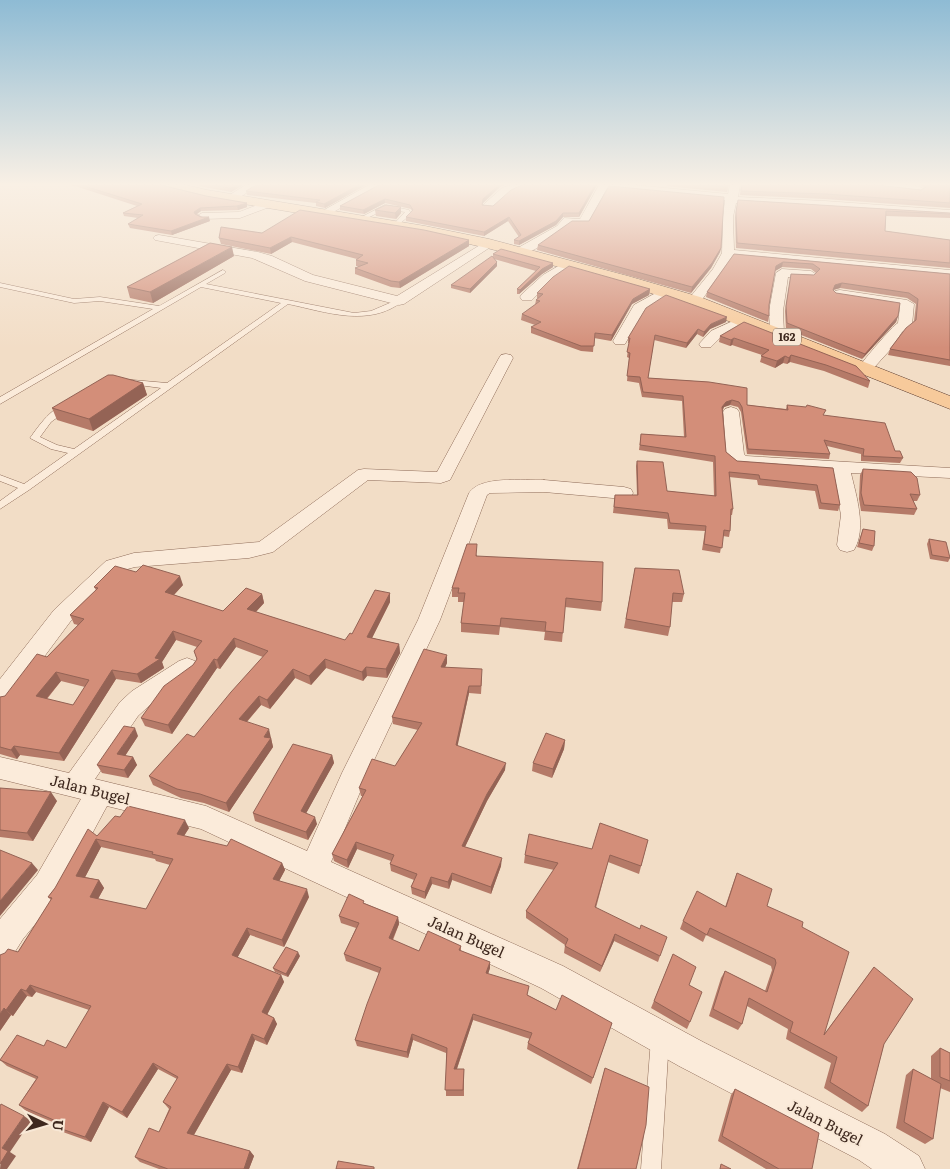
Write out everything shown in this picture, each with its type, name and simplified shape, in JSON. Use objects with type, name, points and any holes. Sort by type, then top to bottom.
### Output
[{"type":"main road","name":"162","points":[[467,240],[520,252],[694,301],[948,399]]},
{"type":"street","points":[[169,240],[254,255],[309,278],[399,301],[489,244]]},
{"type":"street","points":[[520,252],[542,240]]},
{"type":"street","points":[[694,301],[718,270],[728,253],[728,240]]},
{"type":"street","points":[[728,253],[950,274]]},
{"type":"street","points":[[527,297],[547,278],[567,265]]},
{"type":"street","points":[[777,333],[776,311],[782,273],[816,276]]},
{"type":"street","points":[[620,341],[639,308],[665,292]]},
{"type":"street","points":[[840,294],[906,304],[905,325],[896,329],[866,368]]},
{"type":"street","points":[[706,344],[716,334],[744,320]]},
{"type":"street","points":[[0,697],[62,616],[91,585],[113,566],[134,560],[259,550],[266,547],[364,474],[441,478],[444,476],[506,358]]},
{"type":"street","points":[[731,412],[735,456],[737,459],[942,474]]},
{"type":"street","points":[[841,467],[850,515],[847,545]]},
{"type":"street","points":[[314,869],[355,773],[429,620],[478,493],[482,489],[489,487],[544,486],[624,493]]},
{"type":"street","points":[[0,947],[12,928],[48,885],[88,789],[129,709],[141,698],[186,666]]},
{"type":"street","name":"Jalan Bugel","points":[[0,768],[206,818],[536,969],[660,1038],[872,1148],[906,1169]]},
{"type":"lane","points":[[0,401],[223,272]]},
{"type":"lane","points":[[0,285],[74,301],[100,299],[160,308]]},
{"type":"lane","points":[[200,285],[354,315],[373,313],[399,301]]},
{"type":"lane","points":[[0,506],[287,302]]},
{"type":"lane","points":[[118,382],[134,381],[168,386]]},
{"type":"lane","points":[[76,452],[54,447],[36,438],[48,420],[78,400]]},
{"type":"lane","points":[[0,478],[26,488]]},
{"type":"lane","points":[[651,1169],[660,1038]]},
{"type":"building","points":[[227,240],[286,240],[270,248]]},
{"type":"building","points":[[301,240],[469,240],[399,282],[355,268],[368,263],[356,260],[363,255]]},
{"type":"building","points":[[546,240],[721,240],[721,248],[712,263],[692,287],[538,245]]},
{"type":"building","points":[[737,240],[947,240],[950,240],[950,263],[737,243]]},
{"type":"building","points":[[210,243],[232,247],[150,292],[127,287]]},
{"type":"building","points":[[501,249],[553,263],[542,269],[520,290],[517,289],[540,267],[493,254]]},
{"type":"building","points":[[734,254],[950,274],[950,360],[890,349],[906,328],[916,320],[918,299],[909,293],[842,283],[835,285],[833,290],[836,293],[900,303],[898,316],[865,354],[787,323],[786,306],[791,274],[814,275],[820,269],[813,264],[783,262],[776,266],[769,305],[769,316],[707,292]]},
{"type":"building","points":[[492,256],[497,262],[470,289],[451,285]]},
{"type":"building","points":[[569,266],[650,289],[633,299],[612,335],[595,333],[594,346],[581,346],[531,327],[541,322],[522,314],[540,301],[536,300],[543,294],[537,293],[553,277]]},
{"type":"building","points":[[666,295],[727,317],[711,324],[704,332],[698,329],[687,343],[655,335],[648,378],[709,382],[747,388],[747,405],[788,410],[787,405],[806,407],[807,405],[826,410],[823,415],[885,423],[895,451],[900,451],[903,458],[863,456],[864,449],[824,440],[830,454],[748,449],[742,407],[739,402],[732,400],[726,402],[722,407],[726,452],[737,461],[833,468],[840,505],[821,503],[817,485],[760,479],[759,475],[729,472],[733,509],[731,509],[730,531],[724,530],[722,548],[704,544],[706,526],[670,523],[668,513],[614,507],[615,495],[638,495],[637,461],[663,462],[667,491],[716,496],[715,456],[640,445],[641,434],[686,437],[683,396],[643,392],[640,377],[627,376],[630,353],[627,352],[630,338],[628,338],[646,308]]},
{"type":"building","points":[[744,322],[856,366],[870,381],[791,355],[789,358],[785,356],[777,361],[761,356],[769,350],[734,338],[731,340],[720,336]]},
{"type":"building","points":[[108,375],[143,383],[89,419],[52,408]]},
{"type":"building","points":[[863,469],[911,472],[917,478],[920,495],[910,494],[917,509],[864,505],[861,493]]},
{"type":"building","points":[[863,529],[875,531],[874,546],[859,543]]},
{"type":"building","points":[[929,539],[946,542],[950,558],[932,555]]},
{"type":"building","points":[[467,544],[477,544],[476,556],[603,562],[602,602],[566,598],[563,633],[545,631],[546,622],[501,618],[500,626],[461,623],[465,593],[458,593],[459,588],[452,588]]},
{"type":"building","points":[[143,565],[180,576],[165,592],[223,611],[246,588],[262,594],[247,609],[345,640],[350,633],[352,634],[375,590],[390,593],[367,637],[399,644],[386,669],[366,667],[362,672],[325,659],[309,676],[293,669],[267,700],[259,696],[239,719],[269,729],[264,737],[271,738],[226,803],[200,794],[177,789],[149,776],[187,734],[194,737],[268,651],[234,638],[217,660],[214,659],[168,725],[141,718],[164,686],[193,665],[197,659],[194,651],[202,641],[173,631],[155,658],[160,659],[137,674],[112,670],[59,753],[14,746],[11,750],[0,747],[0,697],[5,696],[37,654],[47,657],[84,619],[70,615],[98,588],[94,587],[115,566],[136,572]],"holes":[[[56,672],[89,680],[73,705],[36,696]]]},
{"type":"building","points":[[635,568],[679,570],[684,594],[673,593],[670,627],[626,619]]},
{"type":"building","points":[[424,649],[447,655],[441,667],[482,669],[481,686],[469,686],[456,745],[506,763],[487,794],[462,846],[502,858],[491,887],[452,873],[448,882],[431,877],[425,892],[411,887],[417,874],[390,864],[394,855],[356,842],[347,860],[332,854],[366,790],[359,788],[372,759],[395,766],[422,723],[392,717]]},
{"type":"building","points":[[124,726],[135,728],[117,754],[133,757],[124,770],[97,765]]},
{"type":"building","points":[[546,733],[565,740],[553,769],[533,763]]},
{"type":"building","points":[[293,744],[332,755],[301,811],[315,817],[306,832],[253,813]]},
{"type":"building","points":[[0,788],[51,792],[27,833],[0,830]]},
{"type":"building","points":[[128,806],[185,820],[177,834],[227,846],[231,839],[282,863],[273,879],[307,889],[282,940],[247,928],[232,955],[281,975],[262,1012],[274,1018],[264,1039],[252,1034],[238,1067],[227,1064],[187,1133],[250,1151],[244,1169],[168,1169],[135,1157],[149,1128],[159,1132],[171,1107],[163,1102],[178,1077],[153,1063],[122,1112],[103,1102],[85,1137],[53,1126],[56,1121],[19,1105],[38,1077],[0,1060],[17,1035],[44,1046],[47,1040],[66,1048],[91,1006],[30,985],[26,991],[21,989],[6,1010],[4,1008],[0,1014],[0,955],[8,949],[18,952],[52,898],[48,897],[88,829],[97,836],[115,816],[120,817]],"holes":[[[96,839],[153,852],[152,854],[173,859],[146,909],[90,897],[99,880],[76,876]]]},
{"type":"building","points":[[600,823],[648,840],[641,866],[610,855],[595,907],[640,929],[641,925],[667,937],[660,956],[615,934],[602,966],[565,946],[568,939],[526,911],[558,863],[525,855],[529,834],[592,849]]},
{"type":"building","points":[[0,850],[32,863],[0,901]]},
{"type":"building","points":[[737,873],[772,889],[767,906],[803,922],[802,927],[849,952],[824,1035],[874,967],[913,999],[884,1044],[868,1106],[830,1082],[837,1057],[790,1032],[793,1022],[749,998],[742,1024],[713,1009],[725,971],[767,992],[776,963],[775,959],[710,928],[707,935],[683,921],[697,891],[726,907]]},
{"type":"building","points":[[349,894],[364,901],[363,903],[398,917],[389,938],[419,951],[428,931],[461,946],[459,950],[490,962],[486,973],[529,986],[527,995],[556,1010],[562,995],[612,1023],[593,1078],[528,1043],[532,1033],[473,1014],[454,1069],[464,1069],[463,1090],[445,1090],[447,1048],[412,1034],[407,1052],[355,1040],[381,968],[344,954],[359,923],[339,916]]},
{"type":"building","points":[[286,947],[298,952],[286,974],[273,968]]},
{"type":"building","points":[[673,954],[696,967],[689,985],[702,992],[690,1022],[654,1001]]},
{"type":"building","points":[[940,1048],[950,1053],[950,1081],[940,1077]]},
{"type":"building","points":[[605,1068],[649,1087],[646,1125],[636,1169],[578,1169]]},
{"type":"building","points":[[913,1069],[941,1084],[933,1139],[904,1122]]},
{"type":"building","points":[[735,1089],[819,1133],[812,1169],[779,1169],[722,1136]]},
{"type":"building","points":[[1,1104],[24,1116],[2,1148],[8,1151],[0,1164],[0,1106]]},
{"type":"building","points":[[338,1161],[374,1167],[374,1169],[336,1169]]},
{"type":"building","points":[[721,1164],[731,1169],[720,1169]]}]
